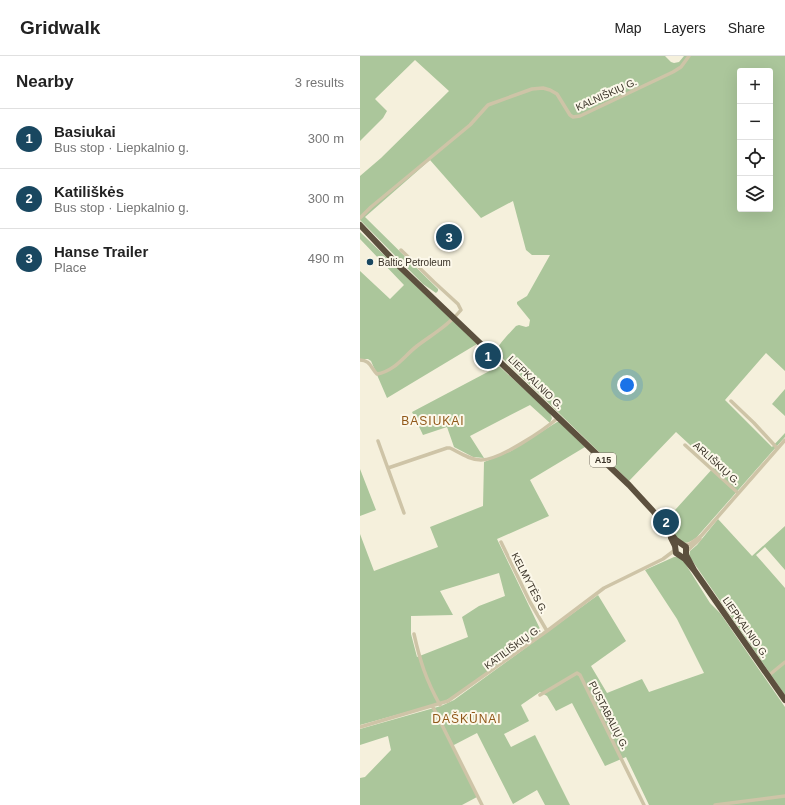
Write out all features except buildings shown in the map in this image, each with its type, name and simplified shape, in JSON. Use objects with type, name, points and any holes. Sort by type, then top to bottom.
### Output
[{"type":"highway","name":"LIEPKALNIO G.","points":[[360,225],[391,259],[559,417],[615,471],[646,504],[681,550],[768,676]]},
{"type":"highway","name":"A15","points":[[768,676],[785,700]]},
{"type":"street","name":"KALNIŠKIŲ G.","points":[[360,218],[371,207],[470,125],[488,105],[532,89],[543,88],[557,94],[568,114],[573,117],[577,117],[673,72],[681,67],[689,56]]},
{"type":"street","points":[[360,360],[370,363],[376,373],[380,374],[397,365],[412,350],[454,319],[461,310],[458,304],[401,250]]},
{"type":"street","points":[[731,401],[777,448]]},
{"type":"street","points":[[388,468],[447,448],[470,458],[486,460],[528,439],[559,417]]},
{"type":"street","name":"KATILIŠKIŲ G.","points":[[681,550],[701,536],[785,440]]},
{"type":"street","points":[[378,441],[404,513]]},
{"type":"street","name":"ARLIŠKIŲ G.","points":[[685,444],[738,493]]},
{"type":"street","name":"KATILIŠKIŲ G.","points":[[360,727],[440,705],[456,697],[604,588],[698,542],[701,536]]},
{"type":"street","name":"KELMYTĖS G.","points":[[501,542],[530,602],[547,631]]},
{"type":"street","points":[[414,634],[419,658],[425,676],[440,705]]},
{"type":"street","points":[[768,676],[785,662]]},
{"type":"street","name":"PUSTABALIŲ G.","points":[[540,695],[577,673],[580,676],[644,805]]},
{"type":"street","points":[[433,706],[482,805]]},
{"type":"street","points":[[715,805],[735,804],[785,796]]},
{"type":"green space","points":[[360,56],[665,56],[674,63],[679,62],[684,56],[785,56],[785,371],[766,353],[725,400],[772,447],[785,433],[785,437],[696,538],[685,543],[681,541],[674,534],[666,520],[714,467],[676,432],[629,481],[496,352],[502,342],[516,326],[529,326],[530,320],[517,302],[527,296],[550,255],[532,255],[526,250],[513,201],[481,218],[430,160],[365,217],[438,289],[436,293],[423,284],[360,220],[360,176],[381,158],[449,91],[415,60],[375,99],[387,111],[383,118],[360,141]]},
{"type":"green space","points":[[360,232],[477,344],[387,398],[371,361],[368,359],[360,359],[360,271],[390,299],[404,285],[360,239]]},
{"type":"green space","points":[[499,366],[550,413],[552,418],[550,423],[530,405],[470,436],[484,458],[473,457],[454,447],[447,427],[423,435],[412,412]]},
{"type":"green space","points":[[785,389],[785,416],[772,404]]},
{"type":"green space","points":[[557,422],[559,422],[585,447],[530,480],[549,516],[497,539],[542,633],[456,695],[443,702],[360,725],[360,534],[374,571],[438,547],[430,527],[483,506],[484,462],[511,451]],"holes":[[[499,573],[505,596],[479,606],[462,617],[468,637],[417,657],[411,634],[411,616],[453,615],[440,591]]]},
{"type":"green space","points":[[360,469],[376,510],[360,516]]},
{"type":"green space","points":[[718,519],[752,556],[785,526],[785,570],[765,547],[756,555],[785,588],[785,695],[689,556],[690,551],[697,545]]},
{"type":"green space","points":[[674,557],[678,557],[683,560],[710,603],[720,613],[785,707],[785,805],[649,805],[626,757],[605,766],[572,703],[556,711],[547,696],[540,692],[521,705],[529,721],[504,734],[511,747],[535,735],[570,805],[545,805],[537,790],[513,804],[477,733],[452,746],[477,797],[462,805],[360,805],[360,778],[365,777],[391,750],[388,736],[360,745],[360,729],[441,706],[454,700],[598,595],[626,641],[591,666],[607,693],[642,679],[649,692],[704,673],[677,619],[645,570]]},
{"type":"place","name":"Hanse Trailer","points":[[449,237]]},
{"type":"place","name":"Baltic Petroleum","points":[[370,262]]},
{"type":"place","name":"Basiukai","points":[[488,356]]},
{"type":"place","name":"Katiliškės","points":[[666,522]]},
{"type":"district","name":"BASIUKAI","points":[[433,421]]},
{"type":"district","name":"DAŠKŪNAI","points":[[467,719]]}]
